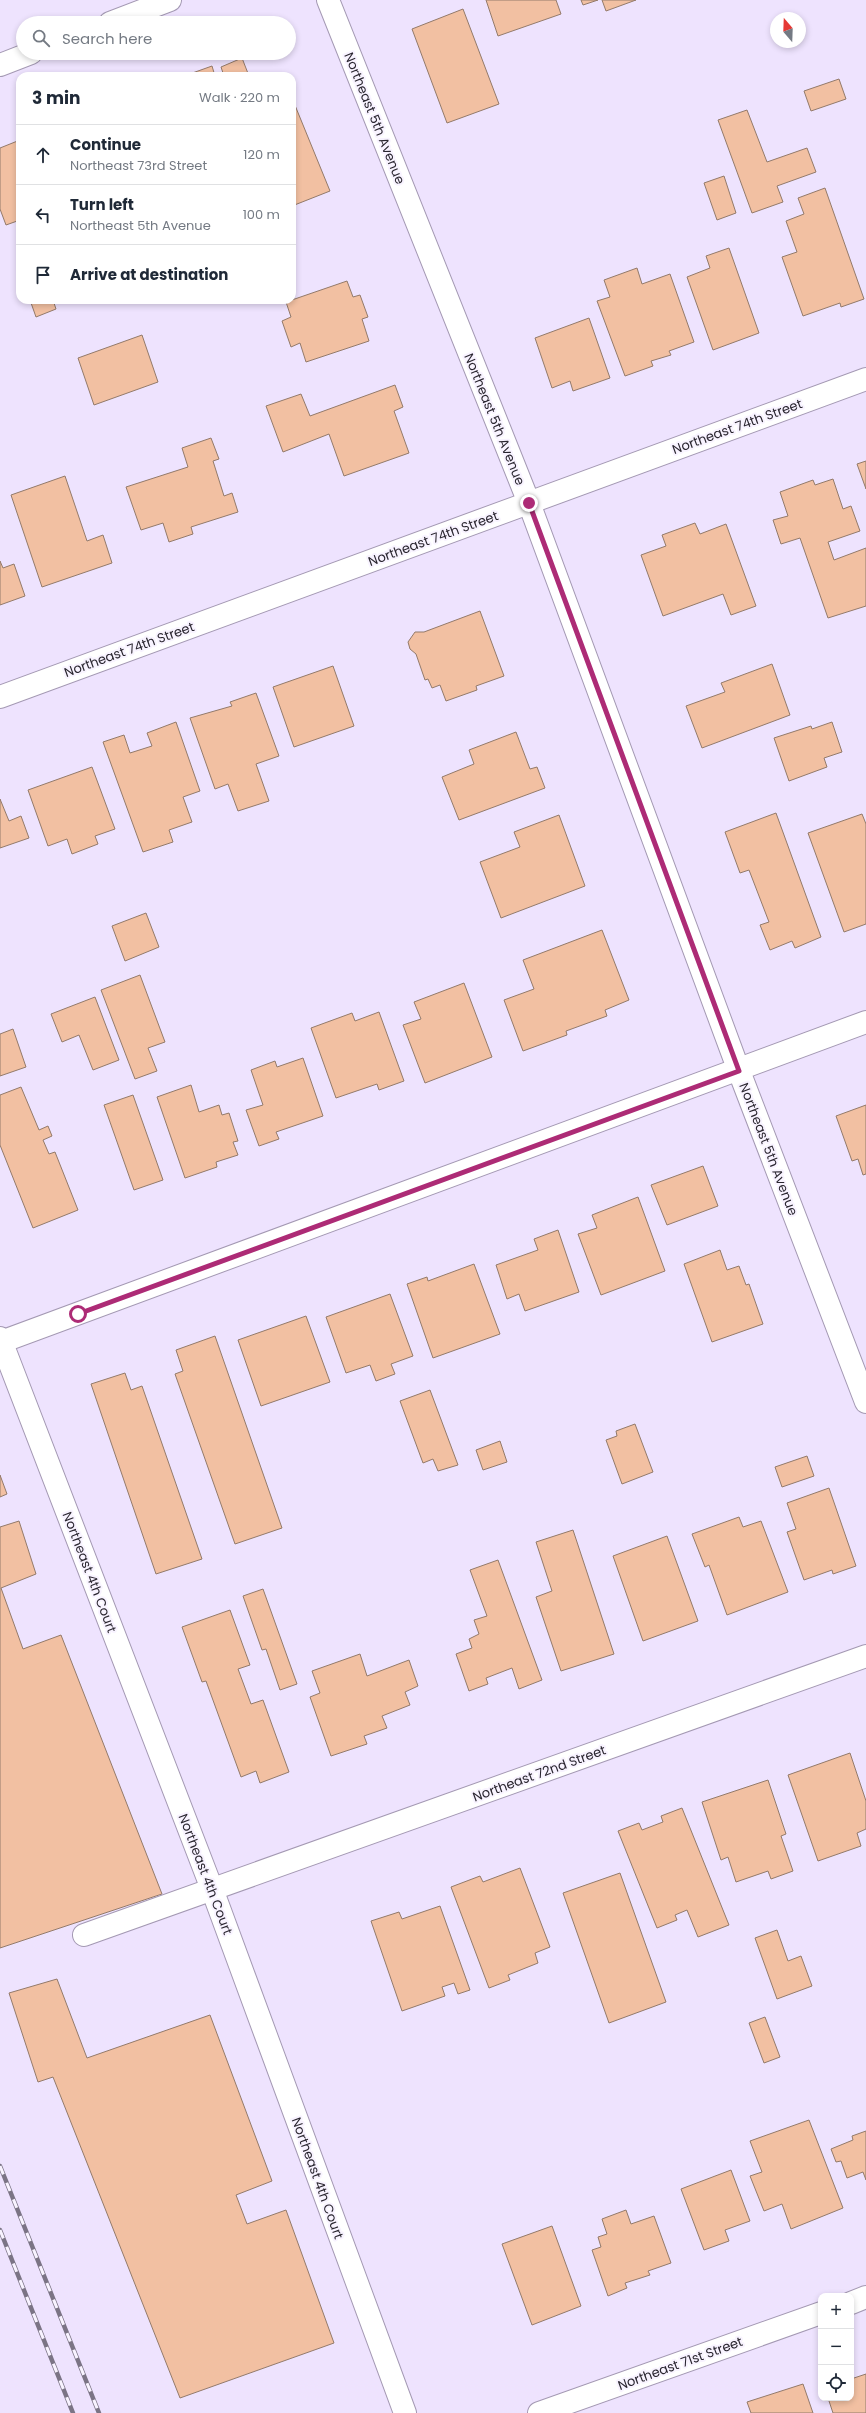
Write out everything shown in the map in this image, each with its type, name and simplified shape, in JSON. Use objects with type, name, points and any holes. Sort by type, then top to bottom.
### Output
[{"type":"street","points":[[128,16],[170,0]]},
{"type":"street","name":"Northeast 5th Avenue","points":[[328,0],[529,503],[739,1071],[866,1402]]},
{"type":"street","points":[[0,65],[16,59]]},
{"type":"street","name":"Northeast 74th Street","points":[[0,696],[866,379]]},
{"type":"street","points":[[1,1340],[739,1071],[866,1022]]},
{"type":"street","name":"Northeast 4th Court","points":[[1,1340],[8,1384],[212,1889],[405,2413]]},
{"type":"street","name":"Northeast 72nd Street","points":[[84,1935],[866,1656]]},
{"type":"street","points":[[854,2301],[866,2297]]},
{"type":"street","name":"Northeast 71st Street","points":[[539,2413],[818,2314]]},
{"type":"building","points":[[486,0],[556,0],[561,14],[498,36]]},
{"type":"building","points":[[581,0],[598,0],[583,5]]},
{"type":"building","points":[[602,0],[636,0],[606,11]]},
{"type":"building","points":[[463,9],[499,104],[447,123],[412,29]]},
{"type":"building","points":[[237,60],[243,60],[247,72],[223,72],[221,67]]},
{"type":"building","points":[[212,66],[214,72],[195,72]]},
{"type":"building","points":[[839,79],[846,99],[811,111],[804,91]]},
{"type":"building","points":[[296,108],[330,191],[296,204]]},
{"type":"building","points":[[747,110],[767,162],[807,148],[816,172],[777,186],[783,202],[752,213],[718,120]]},
{"type":"building","points":[[16,142],[16,221],[6,225],[0,209],[0,148]]},
{"type":"building","points":[[724,176],[736,213],[717,220],[704,183]]},
{"type":"building","points":[[825,188],[864,299],[841,307],[840,303],[803,316],[782,257],[797,252],[786,221],[804,214],[798,198]]},
{"type":"building","points":[[729,248],[759,333],[713,350],[687,277],[710,268],[706,256]]},
{"type":"building","points":[[637,268],[642,284],[670,274],[694,342],[669,351],[671,355],[651,361],[653,366],[625,376],[597,301],[610,297],[604,280]]},
{"type":"building","points":[[347,281],[353,297],[360,295],[368,317],[362,319],[369,341],[306,362],[300,343],[291,347],[282,321],[291,317],[287,304],[296,304],[296,299]]},
{"type":"building","points":[[31,304],[54,304],[56,309],[36,317]]},
{"type":"building","points":[[589,318],[610,378],[573,391],[570,381],[552,388],[535,338]]},
{"type":"building","points":[[142,335],[158,382],[94,405],[78,358]]},
{"type":"building","points":[[395,385],[403,407],[394,411],[409,453],[344,476],[329,434],[283,452],[266,406],[301,394],[310,416]]},
{"type":"building","points":[[211,438],[219,459],[213,461],[224,496],[232,493],[238,512],[191,527],[193,534],[169,542],[163,523],[141,530],[126,487],[188,467],[182,448]]},
{"type":"building","points":[[866,461],[866,489],[857,464]]},
{"type":"building","points":[[65,476],[87,541],[103,535],[112,563],[42,587],[11,495]]},
{"type":"building","points":[[833,479],[843,509],[851,506],[860,531],[828,542],[834,560],[866,548],[866,606],[828,618],[800,538],[781,544],[773,520],[788,516],[780,492],[813,480],[815,485]]},
{"type":"building","points":[[695,523],[700,534],[726,524],[756,606],[731,615],[723,594],[663,616],[641,555],[666,546],[662,535]]},
{"type":"building","points":[[0,561],[3,568],[14,564],[25,596],[0,605]]},
{"type":"building","points":[[480,611],[504,676],[476,686],[477,690],[446,701],[440,685],[432,688],[428,679],[425,680],[416,654],[410,649],[408,642],[415,632],[424,632]]},
{"type":"building","points":[[772,664],[790,715],[702,748],[686,706],[725,692],[721,683]]},
{"type":"building","points":[[333,666],[354,726],[294,747],[273,687]]},
{"type":"building","points":[[256,693],[279,756],[256,764],[269,801],[238,811],[228,784],[215,789],[190,718],[232,706],[230,702]]},
{"type":"building","points":[[176,722],[200,791],[183,797],[192,822],[169,830],[173,842],[143,852],[103,742],[124,735],[130,753],[152,746],[147,733]]},
{"type":"building","points":[[832,722],[842,752],[824,758],[827,767],[789,781],[774,738],[811,726],[812,729]]},
{"type":"building","points":[[516,732],[530,769],[537,767],[545,788],[459,820],[442,777],[474,764],[469,750]]},
{"type":"building","points":[[92,767],[115,829],[95,836],[98,844],[72,854],[67,839],[48,846],[28,790]]},
{"type":"building","points":[[0,799],[9,821],[21,816],[29,838],[0,848]]},
{"type":"building","points":[[776,813],[821,937],[795,948],[792,941],[770,950],[760,925],[769,922],[749,870],[740,873],[725,832]]},
{"type":"building","points":[[862,814],[866,824],[866,924],[844,932],[808,833]]},
{"type":"building","points":[[559,815],[585,886],[501,918],[480,862],[520,847],[514,832]]},
{"type":"building","points":[[146,913],[159,947],[125,961],[112,926]]},
{"type":"building","points":[[602,930],[629,1000],[605,1010],[607,1016],[566,1031],[567,1035],[523,1051],[504,1000],[534,989],[523,960]]},
{"type":"building","points":[[140,975],[165,1042],[148,1048],[157,1071],[135,1079],[101,990]]},
{"type":"building","points":[[464,983],[492,1057],[425,1083],[403,1025],[421,1019],[414,1002]]},
{"type":"building","points":[[95,997],[119,1060],[93,1070],[79,1035],[62,1042],[51,1014]]},
{"type":"building","points":[[379,1012],[404,1081],[379,1090],[377,1084],[336,1098],[311,1028],[352,1013],[355,1021]]},
{"type":"building","points":[[13,1029],[26,1067],[0,1076],[0,1034]]},
{"type":"building","points":[[303,1058],[323,1116],[276,1132],[279,1139],[259,1146],[246,1110],[263,1105],[251,1070],[275,1061],[277,1067]]},
{"type":"building","points":[[191,1085],[199,1112],[219,1105],[222,1115],[229,1113],[238,1141],[233,1142],[238,1155],[216,1162],[217,1167],[185,1178],[157,1097]]},
{"type":"building","points":[[21,1087],[39,1130],[48,1126],[52,1136],[43,1140],[49,1154],[55,1152],[78,1210],[33,1228],[0,1145],[0,1095]]},
{"type":"building","points":[[133,1095],[163,1180],[134,1190],[104,1105]]},
{"type":"building","points":[[866,1105],[866,1174],[863,1175],[858,1159],[852,1161],[836,1116]]},
{"type":"building","points":[[703,1166],[718,1206],[667,1225],[651,1185]]},
{"type":"building","points":[[638,1197],[665,1271],[601,1295],[578,1234],[597,1228],[592,1215]]},
{"type":"building","points":[[558,1230],[579,1292],[525,1311],[519,1294],[507,1299],[496,1265],[538,1250],[534,1239]]},
{"type":"building","points":[[720,1250],[727,1270],[739,1266],[746,1285],[749,1284],[763,1324],[712,1342],[684,1264]]},
{"type":"building","points":[[474,1264],[500,1334],[433,1358],[407,1284],[427,1277],[428,1281]]},
{"type":"building","points":[[390,1294],[413,1356],[391,1364],[395,1374],[376,1381],[370,1365],[346,1373],[326,1317]]},
{"type":"building","points":[[306,1316],[330,1382],[261,1406],[238,1340]]},
{"type":"building","points":[[215,1336],[282,1528],[235,1544],[175,1374],[183,1371],[176,1350]]},
{"type":"building","points":[[125,1373],[131,1390],[142,1386],[202,1559],[156,1574],[91,1384]]},
{"type":"building","points":[[430,1390],[458,1465],[438,1471],[433,1459],[423,1463],[400,1401]]},
{"type":"building","points":[[635,1424],[653,1472],[622,1484],[606,1440],[617,1436],[616,1431]]},
{"type":"building","points":[[500,1441],[507,1462],[483,1470],[476,1450]]},
{"type":"building","points":[[807,1456],[814,1476],[782,1487],[775,1467]]},
{"type":"building","points":[[0,1475],[7,1494],[0,1497]]},
{"type":"building","points":[[829,1488],[856,1566],[833,1574],[832,1570],[804,1580],[787,1532],[796,1529],[787,1503]]},
{"type":"building","points":[[739,1517],[743,1527],[761,1521],[788,1592],[727,1615],[709,1565],[705,1567],[692,1534]]},
{"type":"building","points":[[19,1521],[36,1574],[1,1588],[23,1649],[61,1635],[162,1894],[0,1948],[0,1527]]},
{"type":"building","points":[[573,1530],[614,1654],[561,1671],[536,1597],[552,1591],[536,1542]]},
{"type":"building","points":[[667,1536],[698,1621],[643,1641],[613,1556]]},
{"type":"building","points":[[498,1560],[542,1680],[519,1689],[512,1668],[486,1678],[488,1684],[469,1691],[456,1654],[472,1648],[469,1639],[479,1634],[474,1620],[487,1616],[470,1570]]},
{"type":"building","points":[[263,1589],[297,1684],[280,1690],[266,1649],[262,1650],[243,1596]]},
{"type":"building","points":[[230,1610],[250,1665],[238,1669],[251,1704],[263,1700],[289,1772],[260,1783],[256,1771],[241,1777],[206,1681],[202,1682],[182,1627]]},
{"type":"building","points":[[360,1654],[367,1676],[409,1660],[418,1686],[405,1692],[410,1705],[382,1716],[387,1728],[364,1736],[367,1744],[331,1756],[310,1697],[320,1693],[312,1671]]},
{"type":"building","points":[[850,1753],[866,1801],[866,1829],[857,1833],[861,1846],[818,1861],[788,1775]]},
{"type":"building","points":[[768,1780],[786,1834],[781,1836],[793,1871],[771,1879],[768,1871],[736,1882],[728,1857],[721,1860],[702,1802]]},
{"type":"building","points":[[682,1808],[729,1925],[698,1937],[687,1910],[675,1915],[677,1920],[657,1928],[618,1831],[639,1823],[642,1830],[663,1822],[661,1816]]},
{"type":"building","points":[[520,1868],[550,1947],[535,1953],[538,1963],[508,1975],[510,1980],[489,1988],[451,1887],[480,1876],[483,1882]]},
{"type":"building","points":[[620,1873],[666,2002],[609,2023],[563,1893]]},
{"type":"building","points":[[440,1906],[470,1990],[458,1994],[454,1983],[442,1987],[445,1996],[402,2011],[371,1921],[399,1912],[402,1919]]},
{"type":"building","points":[[777,1930],[788,1961],[801,1956],[812,1986],[777,1999],[755,1938]]},
{"type":"building","points":[[57,1979],[87,2058],[210,2015],[272,2181],[236,2195],[247,2224],[286,2210],[334,2343],[180,2398],[53,2077],[38,2082],[9,1993]]},
{"type":"building","points":[[765,2017],[780,2057],[764,2063],[749,2023]]},
{"type":"building","points":[[809,2120],[843,2208],[791,2229],[782,2204],[764,2211],[750,2176],[762,2172],[750,2141]]},
{"type":"building","points":[[866,2131],[866,2180],[863,2172],[847,2178],[841,2161],[836,2162],[831,2149],[853,2140],[852,2136]]},
{"type":"building","points":[[731,2170],[750,2221],[725,2230],[729,2241],[704,2250],[681,2189]]},
{"type":"building","points":[[626,2210],[631,2224],[654,2216],[671,2263],[648,2271],[650,2275],[625,2283],[627,2288],[608,2296],[592,2250],[601,2247],[598,2237],[607,2234],[602,2219]]},
{"type":"building","points":[[552,2226],[581,2306],[532,2325],[502,2244]]},
{"type":"building","points":[[866,2374],[866,2413],[833,2413],[829,2401],[854,2401],[854,2378]]},
{"type":"building","points":[[803,2384],[813,2413],[751,2413],[747,2402]]},
{"type":"railway","points":[[0,2166],[99,2413]]},
{"type":"railway","points":[[0,2230],[73,2413]]},
{"type":"route","points":[[78,1314],[739,1071],[529,503]]}]
